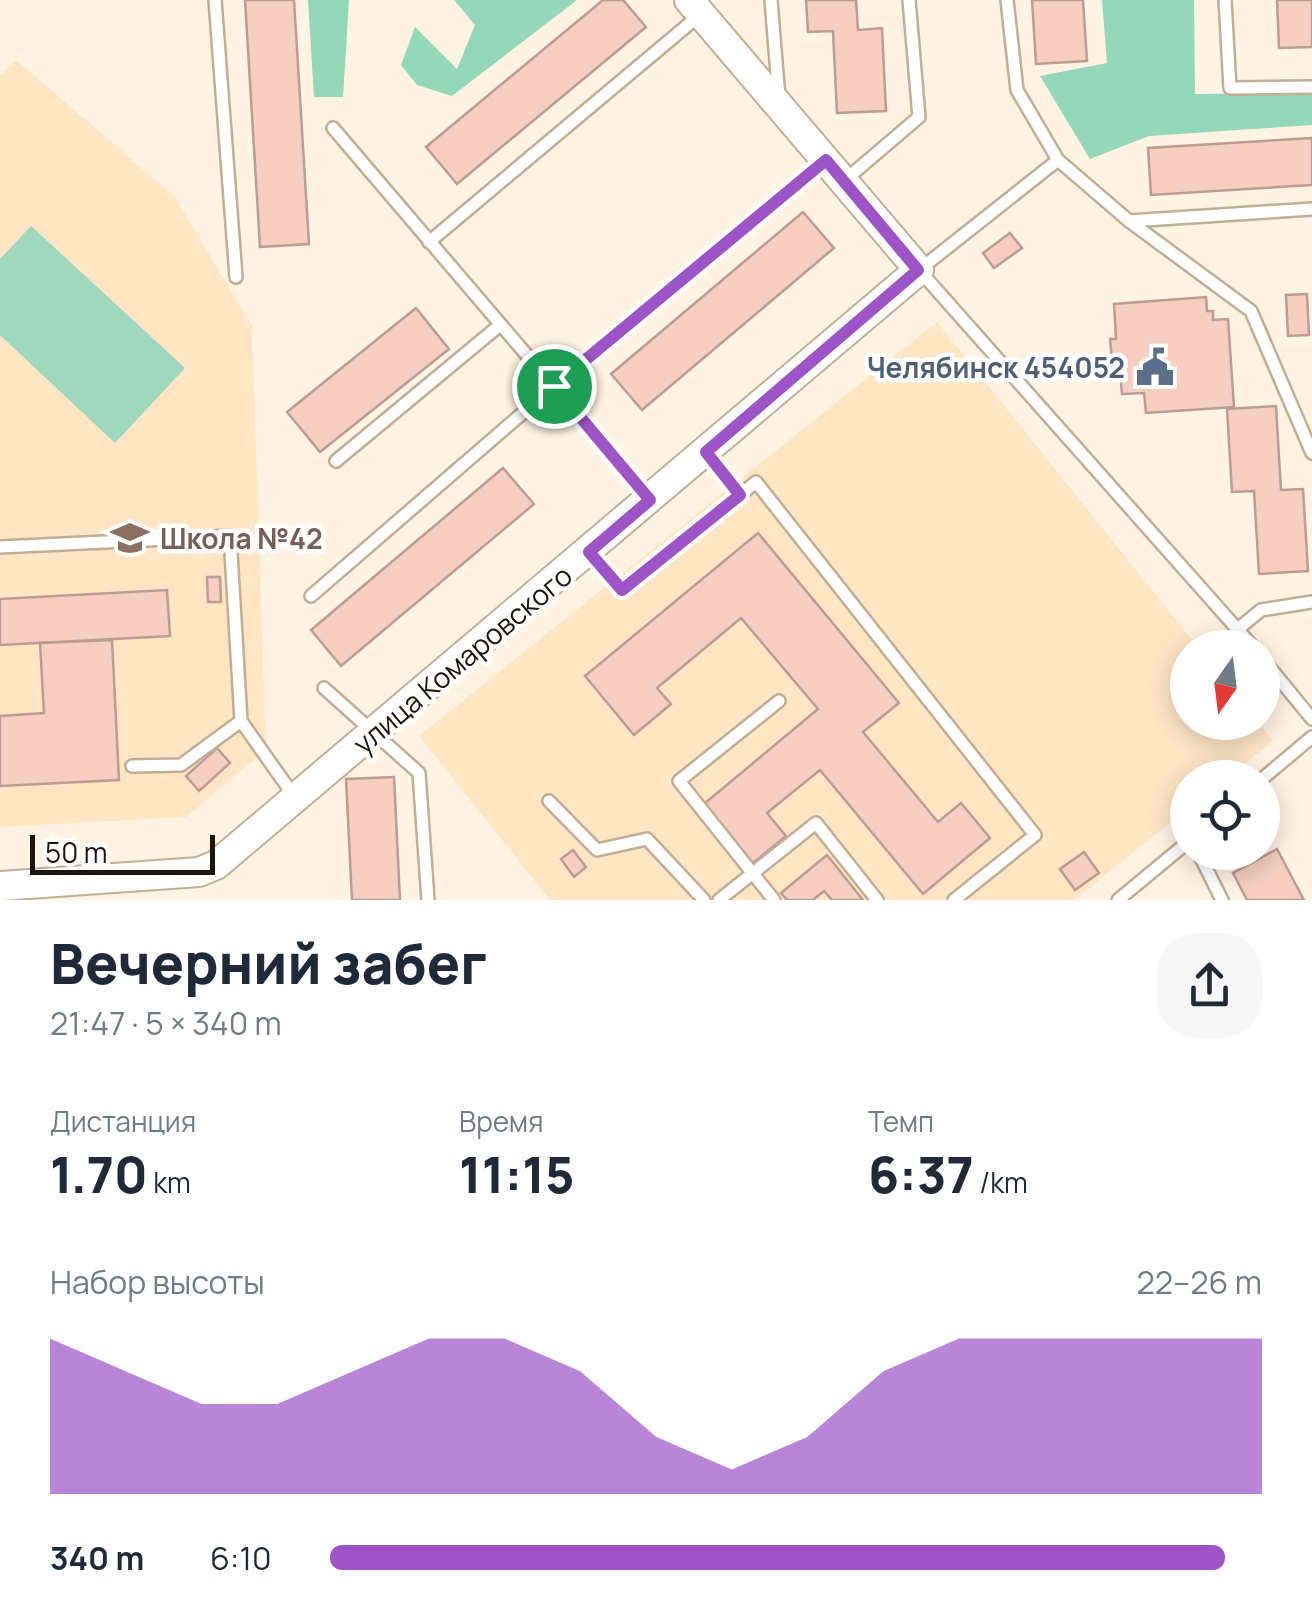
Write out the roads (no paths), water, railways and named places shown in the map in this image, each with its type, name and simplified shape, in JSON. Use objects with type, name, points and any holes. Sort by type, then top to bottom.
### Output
[{"type":"street","points":[[695,7],[918,270]]},
{"type":"street","name":"улица Комаровского","points":[[0,886],[199,872],[216,866],[918,270]]},
{"type":"lane","points":[[215,0],[236,276]]},
{"type":"lane","points":[[771,0],[780,107]]},
{"type":"lane","points":[[311,596],[554,386],[835,171],[919,117],[908,0]]},
{"type":"lane","points":[[1007,0],[1017,90],[1058,160],[1130,221],[1250,312],[1312,452]]},
{"type":"lane","points":[[1225,0],[1230,88],[1312,87]]},
{"type":"lane","points":[[428,242],[695,7]]},
{"type":"lane","points":[[332,128],[650,500]]},
{"type":"lane","points":[[1058,160],[918,270],[1238,629],[1261,610],[1312,602]]},
{"type":"lane","points":[[1130,221],[1312,209]]},
{"type":"lane","points":[[336,461],[500,325]]},
{"type":"lane","points":[[706,452],[740,495]]},
{"type":"lane","points":[[589,552],[622,590],[756,482],[1035,835],[954,900]]},
{"type":"lane","points":[[0,546],[230,536],[240,721],[296,799]]},
{"type":"lane","points":[[1280,680],[1312,719]]},
{"type":"lane","points":[[324,688],[420,773],[428,900]]},
{"type":"lane","points":[[774,900],[679,781],[779,702]]},
{"type":"lane","points":[[132,766],[180,765],[240,721]]},
{"type":"lane","points":[[1280,764],[1312,737]]},
{"type":"lane","points":[[549,802],[596,850],[647,840],[704,900]]},
{"type":"lane","points":[[719,900],[816,823],[877,900]]},
{"type":"lane","points":[[1124,898],[1170,858]]},
{"type":"lane","points":[[1207,870],[1222,900]]},
{"type":"place","name":"Челябинск 454052","points":[[1155,367]]},
{"type":"place","name":"Школа №42","points":[[130,538]]}]
